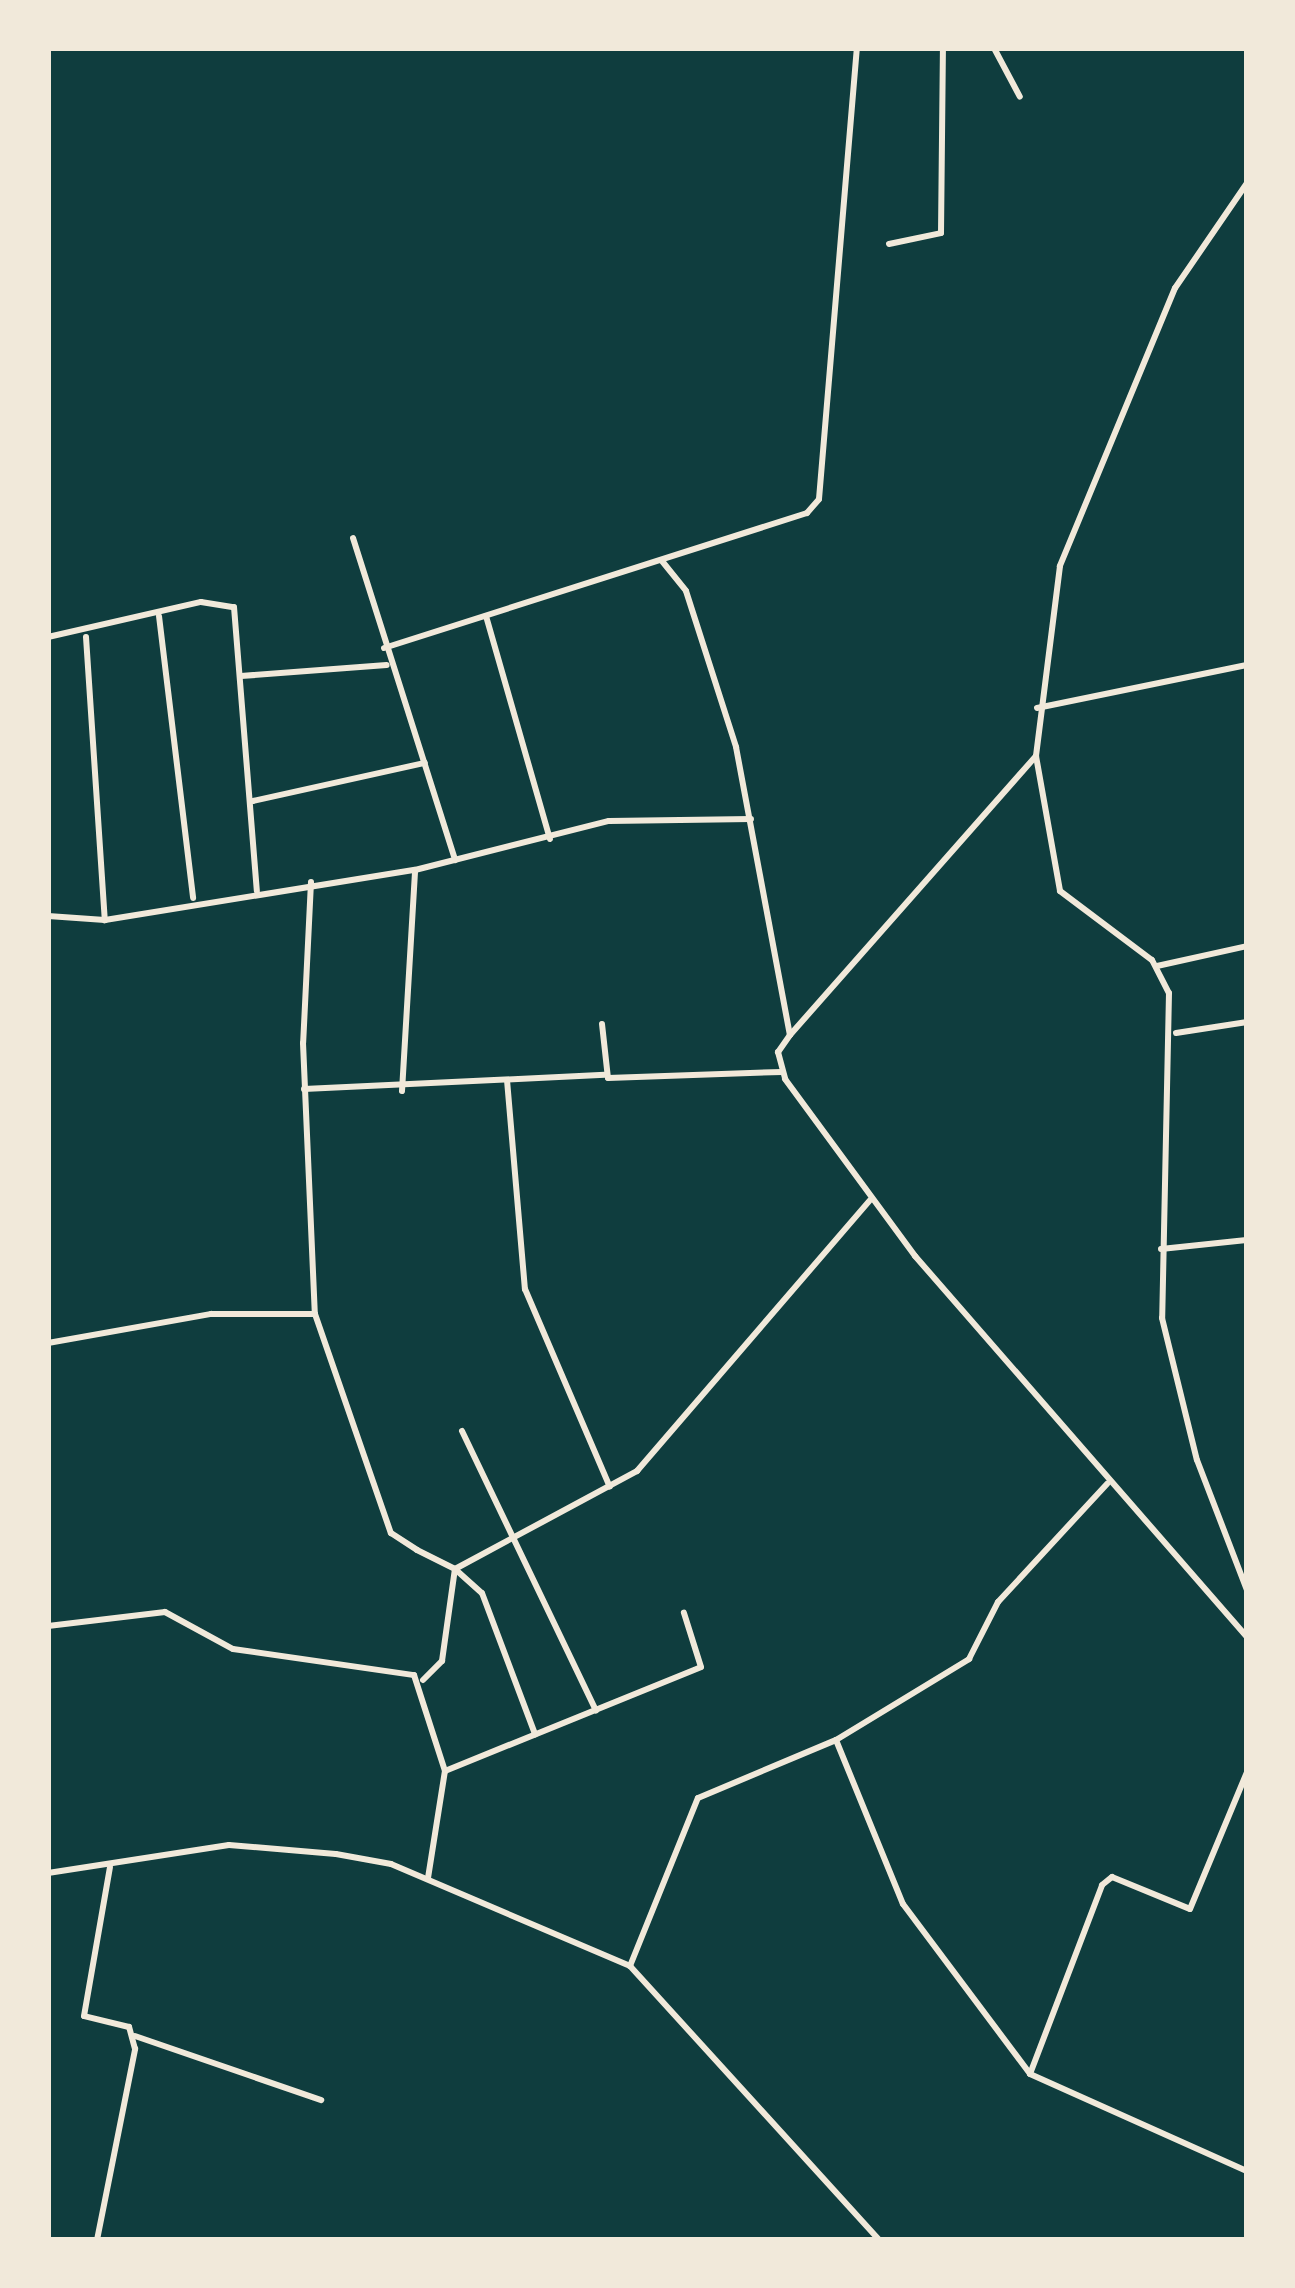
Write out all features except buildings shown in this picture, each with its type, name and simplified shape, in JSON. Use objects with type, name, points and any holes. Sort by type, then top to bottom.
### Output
[{"type":"street","points":[[384,648],[807,513],[819,499],[857,48]]},
{"type":"street","points":[[890,244],[940,233],[934,102],[944,48]]},
{"type":"street","points":[[994,48],[1020,97]]},
{"type":"street","points":[[1247,183],[1175,288],[1121,405],[1060,566],[1036,708],[1036,756],[1060,891],[1155,967],[1176,1033],[1161,1249],[1172,1375],[1247,1590]]},
{"type":"street","points":[[353,538],[387,665],[425,763],[455,860]]},
{"type":"street","points":[[662,562],[686,591],[752,819],[790,1035]]},
{"type":"street","points":[[48,637],[86,636],[201,602],[234,607],[257,891]]},
{"type":"street","points":[[159,616],[193,899]]},
{"type":"street","points":[[486,616],[550,839]]},
{"type":"street","points":[[86,636],[105,920]]},
{"type":"street","points":[[241,676],[387,665]]},
{"type":"street","points":[[1036,708],[1247,665]]},
{"type":"street","points":[[1036,756],[778,1052],[783,1072],[870,1200],[1107,1484],[1247,1636]]},
{"type":"street","points":[[252,801],[425,763]]},
{"type":"street","points":[[48,916],[105,920],[193,899],[415,870],[550,839],[609,820],[752,819]]},
{"type":"street","points":[[402,1091],[415,870]]},
{"type":"street","points":[[311,882],[304,1089],[315,1314],[391,1533],[454,1569],[482,1593],[535,1733]]},
{"type":"street","points":[[1155,967],[1247,946]]},
{"type":"street","points":[[1176,1033],[1247,1022]]},
{"type":"street","points":[[602,1024],[605,1075]]},
{"type":"street","points":[[304,1089],[402,1091],[507,1079],[783,1072]]},
{"type":"street","points":[[507,1079],[524,1289],[610,1487]]},
{"type":"street","points":[[454,1569],[514,1532],[610,1487],[662,1447],[870,1200]]},
{"type":"street","points":[[1161,1249],[1247,1240]]},
{"type":"street","points":[[48,1343],[212,1314],[315,1314]]},
{"type":"street","points":[[462,1431],[596,1711]]},
{"type":"street","points":[[629,1966],[695,1800],[836,1739],[969,1659],[998,1602],[1107,1484]]},
{"type":"street","points":[[422,1681],[442,1661],[454,1569]]},
{"type":"street","points":[[48,1626],[164,1612],[232,1648],[422,1681]]},
{"type":"street","points":[[445,1771],[700,1667],[683,1613]]},
{"type":"street","points":[[422,1681],[445,1771],[428,1879]]},
{"type":"street","points":[[836,1739],[903,1904],[1030,2074],[1247,2171]]},
{"type":"street","points":[[1030,2074],[1102,1886],[1122,1880],[1190,1909],[1247,1772]]},
{"type":"street","points":[[48,1873],[229,1845],[373,1860],[629,1966],[879,2240]]},
{"type":"street","points":[[110,1867],[84,2016],[321,2100]]},
{"type":"street","points":[[97,2240],[135,2036]]}]
